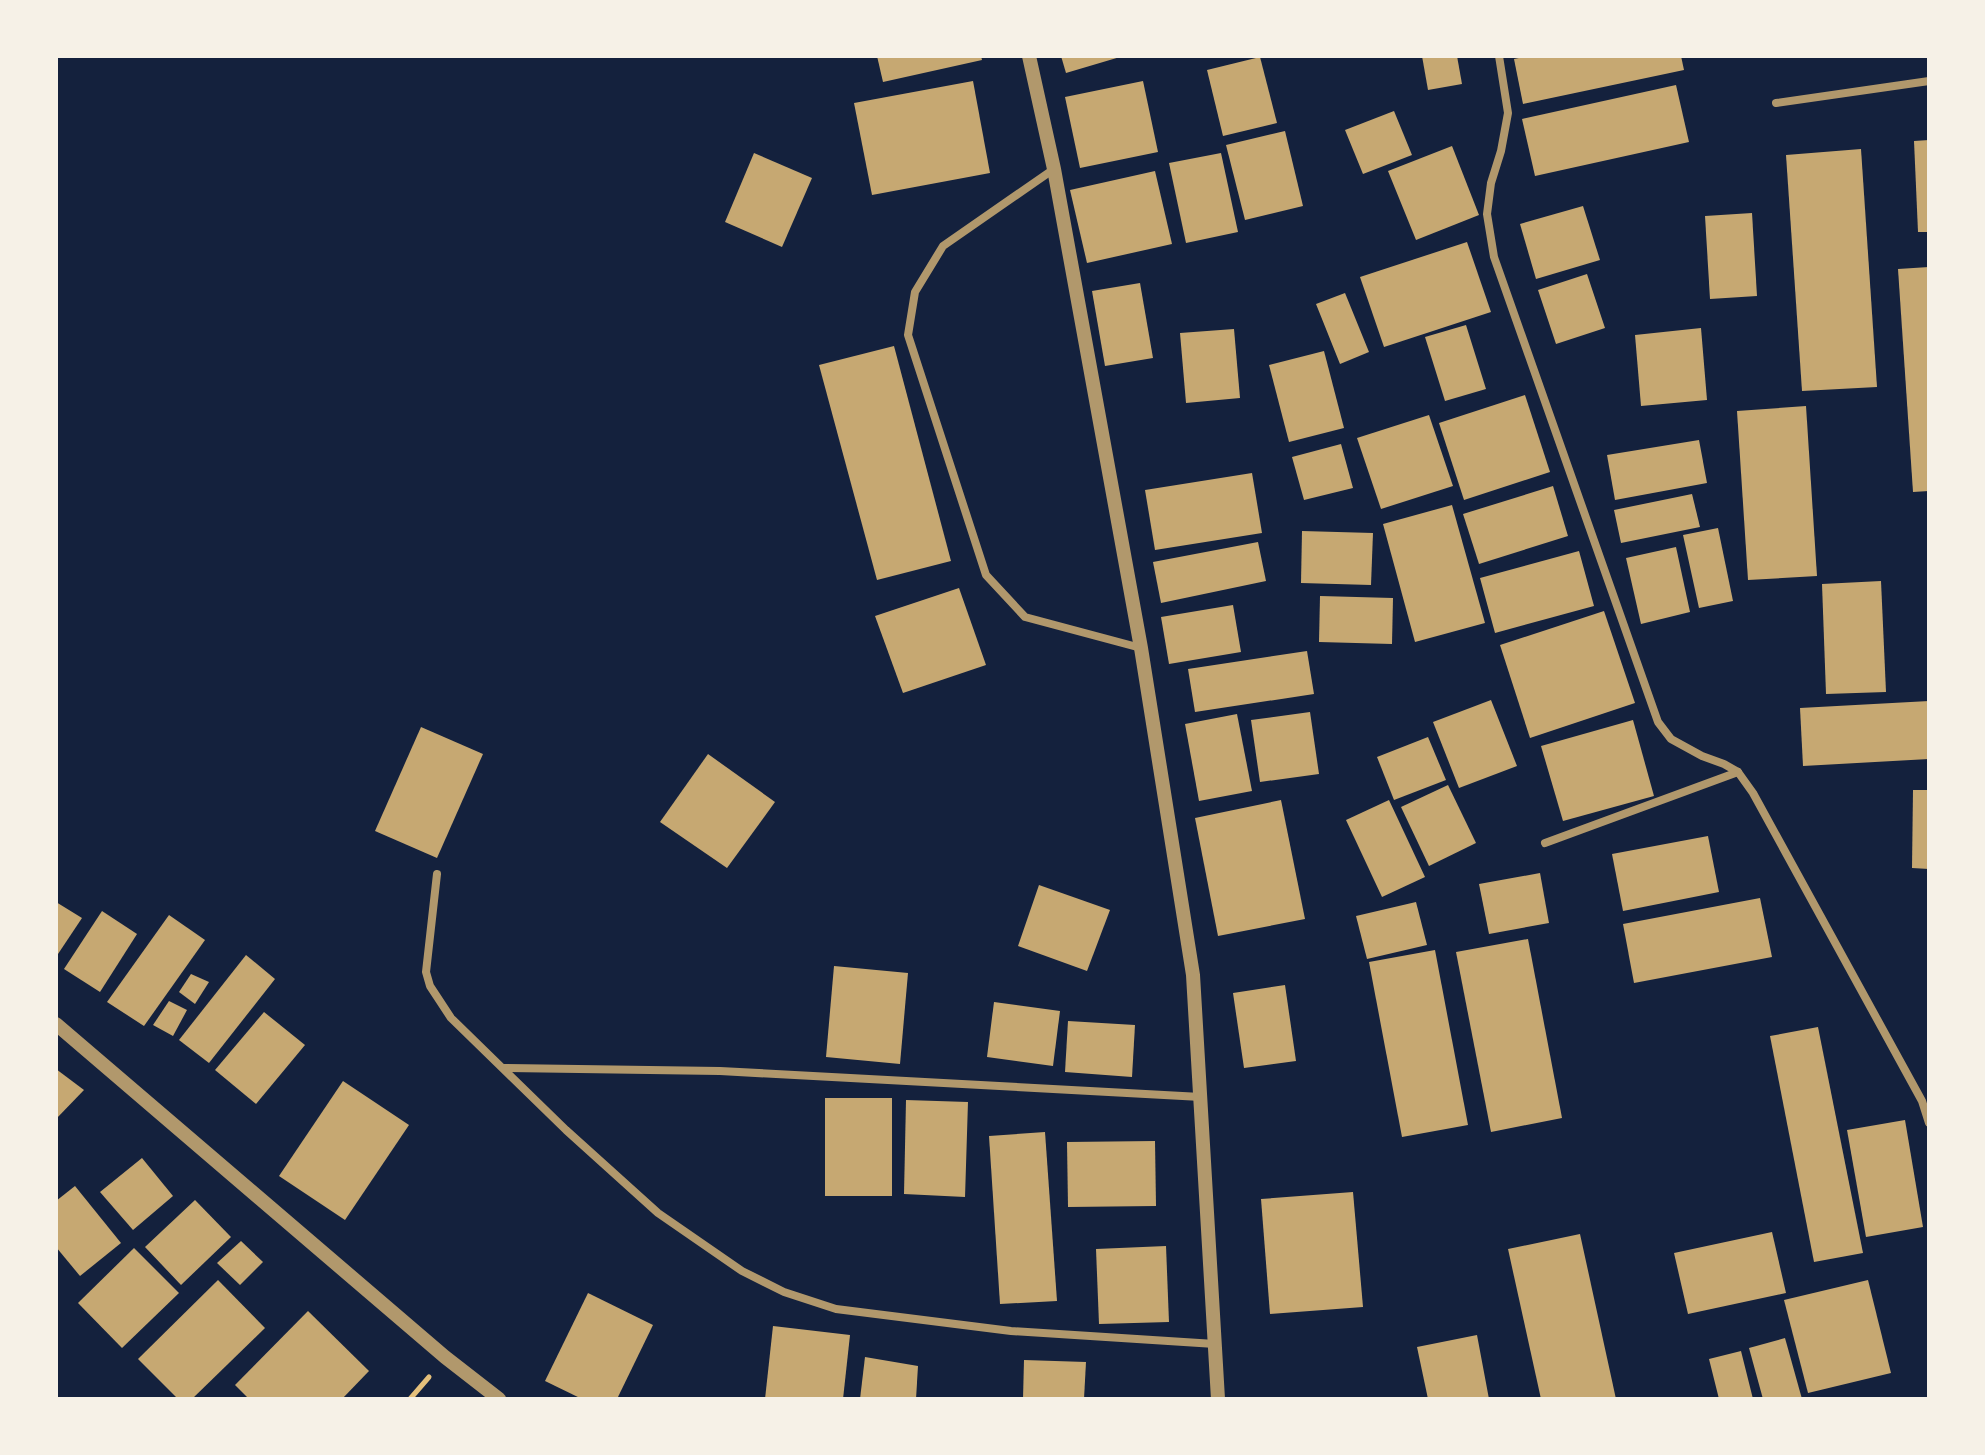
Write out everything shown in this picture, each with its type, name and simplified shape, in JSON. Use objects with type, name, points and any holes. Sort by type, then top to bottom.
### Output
[{"type":"street","points":[[1029,56],[1054,169],[1141,648],[1193,975],[1218,1399]]},
{"type":"street","points":[[1499,56],[1508,113],[1487,214],[1494,257],[1658,722],[1671,739],[1738,772],[1753,793],[1922,1101],[1929,1123]]},
{"type":"street","points":[[1776,103],[1929,81]]},
{"type":"street","points":[[1054,169],[943,246],[915,292],[908,335],[986,575],[1025,617],[1141,648]]},
{"type":"street","points":[[1545,843],[1738,772]]},
{"type":"street","points":[[437,874],[426,972],[430,986],[451,1018],[566,1130],[658,1213],[742,1271],[784,1292],[836,1309],[1011,1331],[1215,1344]]},
{"type":"street","points":[[56,1024],[445,1357],[499,1399]]},
{"type":"street","points":[[504,1068],[720,1071],[1201,1097]]},
{"type":"building","points":[[877,56],[981,56],[982,60],[883,82]]},
{"type":"building","points":[[1061,56],[1120,56],[1120,57],[1066,73]]},
{"type":"building","points":[[1422,56],[1457,56],[1462,84],[1428,90]]},
{"type":"building","points":[[1529,56],[1681,56],[1684,70],[1523,104],[1514,59]]},
{"type":"building","points":[[1260,57],[1277,123],[1223,136],[1207,70]]},
{"type":"building","points":[[973,81],[990,173],[872,195],[854,103]]},
{"type":"building","points":[[1143,81],[1158,152],[1080,168],[1065,97]]},
{"type":"building","points":[[1676,85],[1689,142],[1535,176],[1522,119]]},
{"type":"building","points":[[1394,111],[1412,155],[1363,174],[1345,130]]},
{"type":"building","points":[[1285,131],[1303,206],[1245,220],[1226,145]]},
{"type":"building","points":[[1929,140],[1929,232],[1918,232],[1914,141]]},
{"type":"building","points":[[1452,146],[1479,215],[1416,240],[1388,171]]},
{"type":"building","points":[[1861,149],[1877,387],[1802,391],[1786,155]]},
{"type":"building","points":[[754,153],[812,178],[782,247],[725,222]]},
{"type":"building","points":[[1221,153],[1238,232],[1186,243],[1169,163]]},
{"type":"building","points":[[1155,171],[1172,244],[1087,263],[1070,190]]},
{"type":"building","points":[[1583,206],[1600,260],[1536,279],[1520,224]]},
{"type":"building","points":[[1752,213],[1757,296],[1710,299],[1705,216]]},
{"type":"building","points":[[1467,242],[1491,312],[1384,347],[1360,277]]},
{"type":"building","points":[[1929,267],[1929,491],[1913,492],[1898,269]]},
{"type":"building","points":[[1587,274],[1605,328],[1556,344],[1538,290]]},
{"type":"building","points":[[1140,283],[1153,358],[1105,366],[1092,291]]},
{"type":"building","points":[[1345,293],[1369,352],[1340,364],[1316,304]]},
{"type":"building","points":[[1466,325],[1486,389],[1445,401],[1425,337]]},
{"type":"building","points":[[1701,328],[1707,400],[1641,406],[1635,335]]},
{"type":"building","points":[[1234,329],[1240,398],[1186,403],[1180,333]]},
{"type":"building","points":[[894,346],[951,561],[877,580],[819,365]]},
{"type":"building","points":[[1324,351],[1344,428],[1289,442],[1269,365]]},
{"type":"building","points":[[1525,395],[1550,472],[1464,500],[1439,423]]},
{"type":"building","points":[[1806,406],[1817,576],[1748,580],[1737,411]]},
{"type":"building","points":[[1429,415],[1453,486],[1381,509],[1357,438]]},
{"type":"building","points":[[1699,440],[1707,483],[1615,500],[1607,455]]},
{"type":"building","points":[[1341,444],[1353,488],[1304,500],[1292,457]]},
{"type":"building","points":[[1252,473],[1262,533],[1155,550],[1145,490]]},
{"type":"building","points":[[1553,486],[1568,536],[1479,564],[1463,514]]},
{"type":"building","points":[[1692,494],[1700,527],[1621,543],[1614,510]]},
{"type":"building","points":[[1452,505],[1485,623],[1415,642],[1383,524]]},
{"type":"building","points":[[1718,528],[1733,601],[1699,608],[1683,535]]},
{"type":"building","points":[[1302,531],[1373,533],[1371,585],[1301,583]]},
{"type":"building","points":[[1258,542],[1266,581],[1161,603],[1153,562]]},
{"type":"building","points":[[1676,547],[1690,612],[1641,624],[1626,558]]},
{"type":"building","points":[[1579,551],[1594,606],[1495,633],[1480,578]]},
{"type":"building","points":[[1881,581],[1886,692],[1826,694],[1822,584]]},
{"type":"building","points":[[959,588],[986,665],[903,693],[875,616]]},
{"type":"building","points":[[1320,596],[1393,598],[1392,644],[1319,642]]},
{"type":"building","points":[[1233,605],[1241,652],[1169,664],[1161,617]]},
{"type":"building","points":[[1604,611],[1635,703],[1530,738],[1500,645]]},
{"type":"building","points":[[1307,651],[1314,694],[1195,712],[1188,669]]},
{"type":"building","points":[[1491,700],[1517,766],[1459,788],[1433,722]]},
{"type":"building","points":[[1929,701],[1929,759],[1803,766],[1800,708]]},
{"type":"building","points":[[1310,712],[1319,774],[1260,782],[1251,720]]},
{"type":"building","points":[[1237,714],[1252,791],[1199,801],[1185,724]]},
{"type":"building","points":[[1633,720],[1654,796],[1563,821],[1541,746]]},
{"type":"building","points":[[421,727],[483,754],[437,858],[375,831]]},
{"type":"building","points":[[1428,737],[1446,780],[1394,800],[1377,757]]},
{"type":"building","points":[[708,754],[775,802],[727,868],[660,822]]},
{"type":"building","points":[[1448,785],[1476,843],[1429,866],[1401,807]]},
{"type":"building","points":[[1913,790],[1929,790],[1929,869],[1912,868]]},
{"type":"building","points":[[1281,800],[1305,919],[1218,936],[1195,818]]},
{"type":"building","points":[[1389,800],[1425,877],[1382,897],[1346,820]]},
{"type":"building","points":[[1708,836],[1719,892],[1623,911],[1612,854]]},
{"type":"building","points":[[1540,873],[1549,923],[1489,934],[1479,884]]},
{"type":"building","points":[[1039,885],[1110,910],[1087,971],[1018,946]]},
{"type":"building","points":[[1760,898],[1772,957],[1634,983],[1623,924]]},
{"type":"building","points":[[56,902],[82,918],[56,957]]},
{"type":"building","points":[[1416,902],[1427,945],[1367,959],[1356,916]]},
{"type":"building","points":[[102,911],[137,934],[100,992],[64,969]]},
{"type":"building","points":[[169,915],[205,940],[144,1026],[107,1002]]},
{"type":"building","points":[[1528,939],[1562,1118],[1491,1132],[1456,952]]},
{"type":"building","points":[[1435,950],[1468,1125],[1402,1137],[1369,962]]},
{"type":"building","points":[[246,955],[275,979],[209,1063],[179,1040]]},
{"type":"building","points":[[834,966],[908,973],[900,1064],[826,1057]]},
{"type":"building","points":[[191,974],[209,982],[195,1004],[179,992]]},
{"type":"building","points":[[1285,985],[1296,1061],[1244,1068],[1233,993]]},
{"type":"building","points":[[169,1001],[187,1010],[173,1036],[153,1025]]},
{"type":"building","points":[[994,1002],[1060,1011],[1053,1066],[987,1057]]},
{"type":"building","points":[[264,1012],[305,1045],[256,1104],[215,1070]]},
{"type":"building","points":[[1068,1021],[1135,1025],[1132,1077],[1065,1072]]},
{"type":"building","points":[[1818,1027],[1863,1253],[1814,1262],[1770,1036]]},
{"type":"building","points":[[56,1069],[84,1090],[56,1119]]},
{"type":"building","points":[[343,1081],[409,1125],[345,1220],[279,1176]]},
{"type":"building","points":[[825,1098],[892,1098],[892,1196],[825,1196]]},
{"type":"building","points":[[906,1100],[968,1102],[965,1197],[904,1194]]},
{"type":"building","points":[[1905,1120],[1923,1227],[1866,1237],[1847,1130]]},
{"type":"building","points":[[1045,1132],[1057,1301],[1000,1304],[989,1136]]},
{"type":"building","points":[[1155,1141],[1156,1206],[1068,1207],[1067,1142]]},
{"type":"building","points":[[142,1158],[173,1196],[133,1230],[100,1192]]},
{"type":"building","points":[[75,1186],[121,1243],[80,1276],[56,1247],[56,1201]]},
{"type":"building","points":[[1353,1192],[1363,1307],[1270,1314],[1261,1199]]},
{"type":"building","points":[[195,1200],[231,1237],[181,1285],[145,1247]]},
{"type":"building","points":[[1772,1232],[1786,1293],[1688,1314],[1674,1253]]},
{"type":"building","points":[[1580,1234],[1616,1399],[1541,1399],[1508,1249]]},
{"type":"building","points":[[241,1241],[263,1262],[240,1285],[217,1263]]},
{"type":"building","points":[[1166,1246],[1169,1322],[1099,1324],[1096,1249]]},
{"type":"building","points":[[134,1248],[179,1293],[122,1348],[78,1303]]},
{"type":"building","points":[[218,1280],[265,1328],[192,1399],[178,1399],[138,1359]]},
{"type":"building","points":[[1868,1280],[1891,1373],[1808,1393],[1784,1300]]},
{"type":"building","points":[[588,1293],[653,1325],[617,1399],[582,1399],[545,1381]]},
{"type":"building","points":[[308,1311],[369,1371],[342,1399],[249,1399],[235,1385]]},
{"type":"building","points":[[773,1326],[850,1335],[843,1399],[765,1399]]},
{"type":"building","points":[[1477,1335],[1489,1399],[1428,1399],[1417,1347]]},
{"type":"building","points":[[1785,1338],[1802,1399],[1763,1399],[1749,1348]]},
{"type":"building","points":[[1741,1351],[1753,1399],[1719,1399],[1709,1359]]},
{"type":"building","points":[[865,1357],[918,1366],[916,1399],[860,1399]]},
{"type":"building","points":[[1024,1360],[1086,1362],[1084,1399],[1023,1399]]}]
